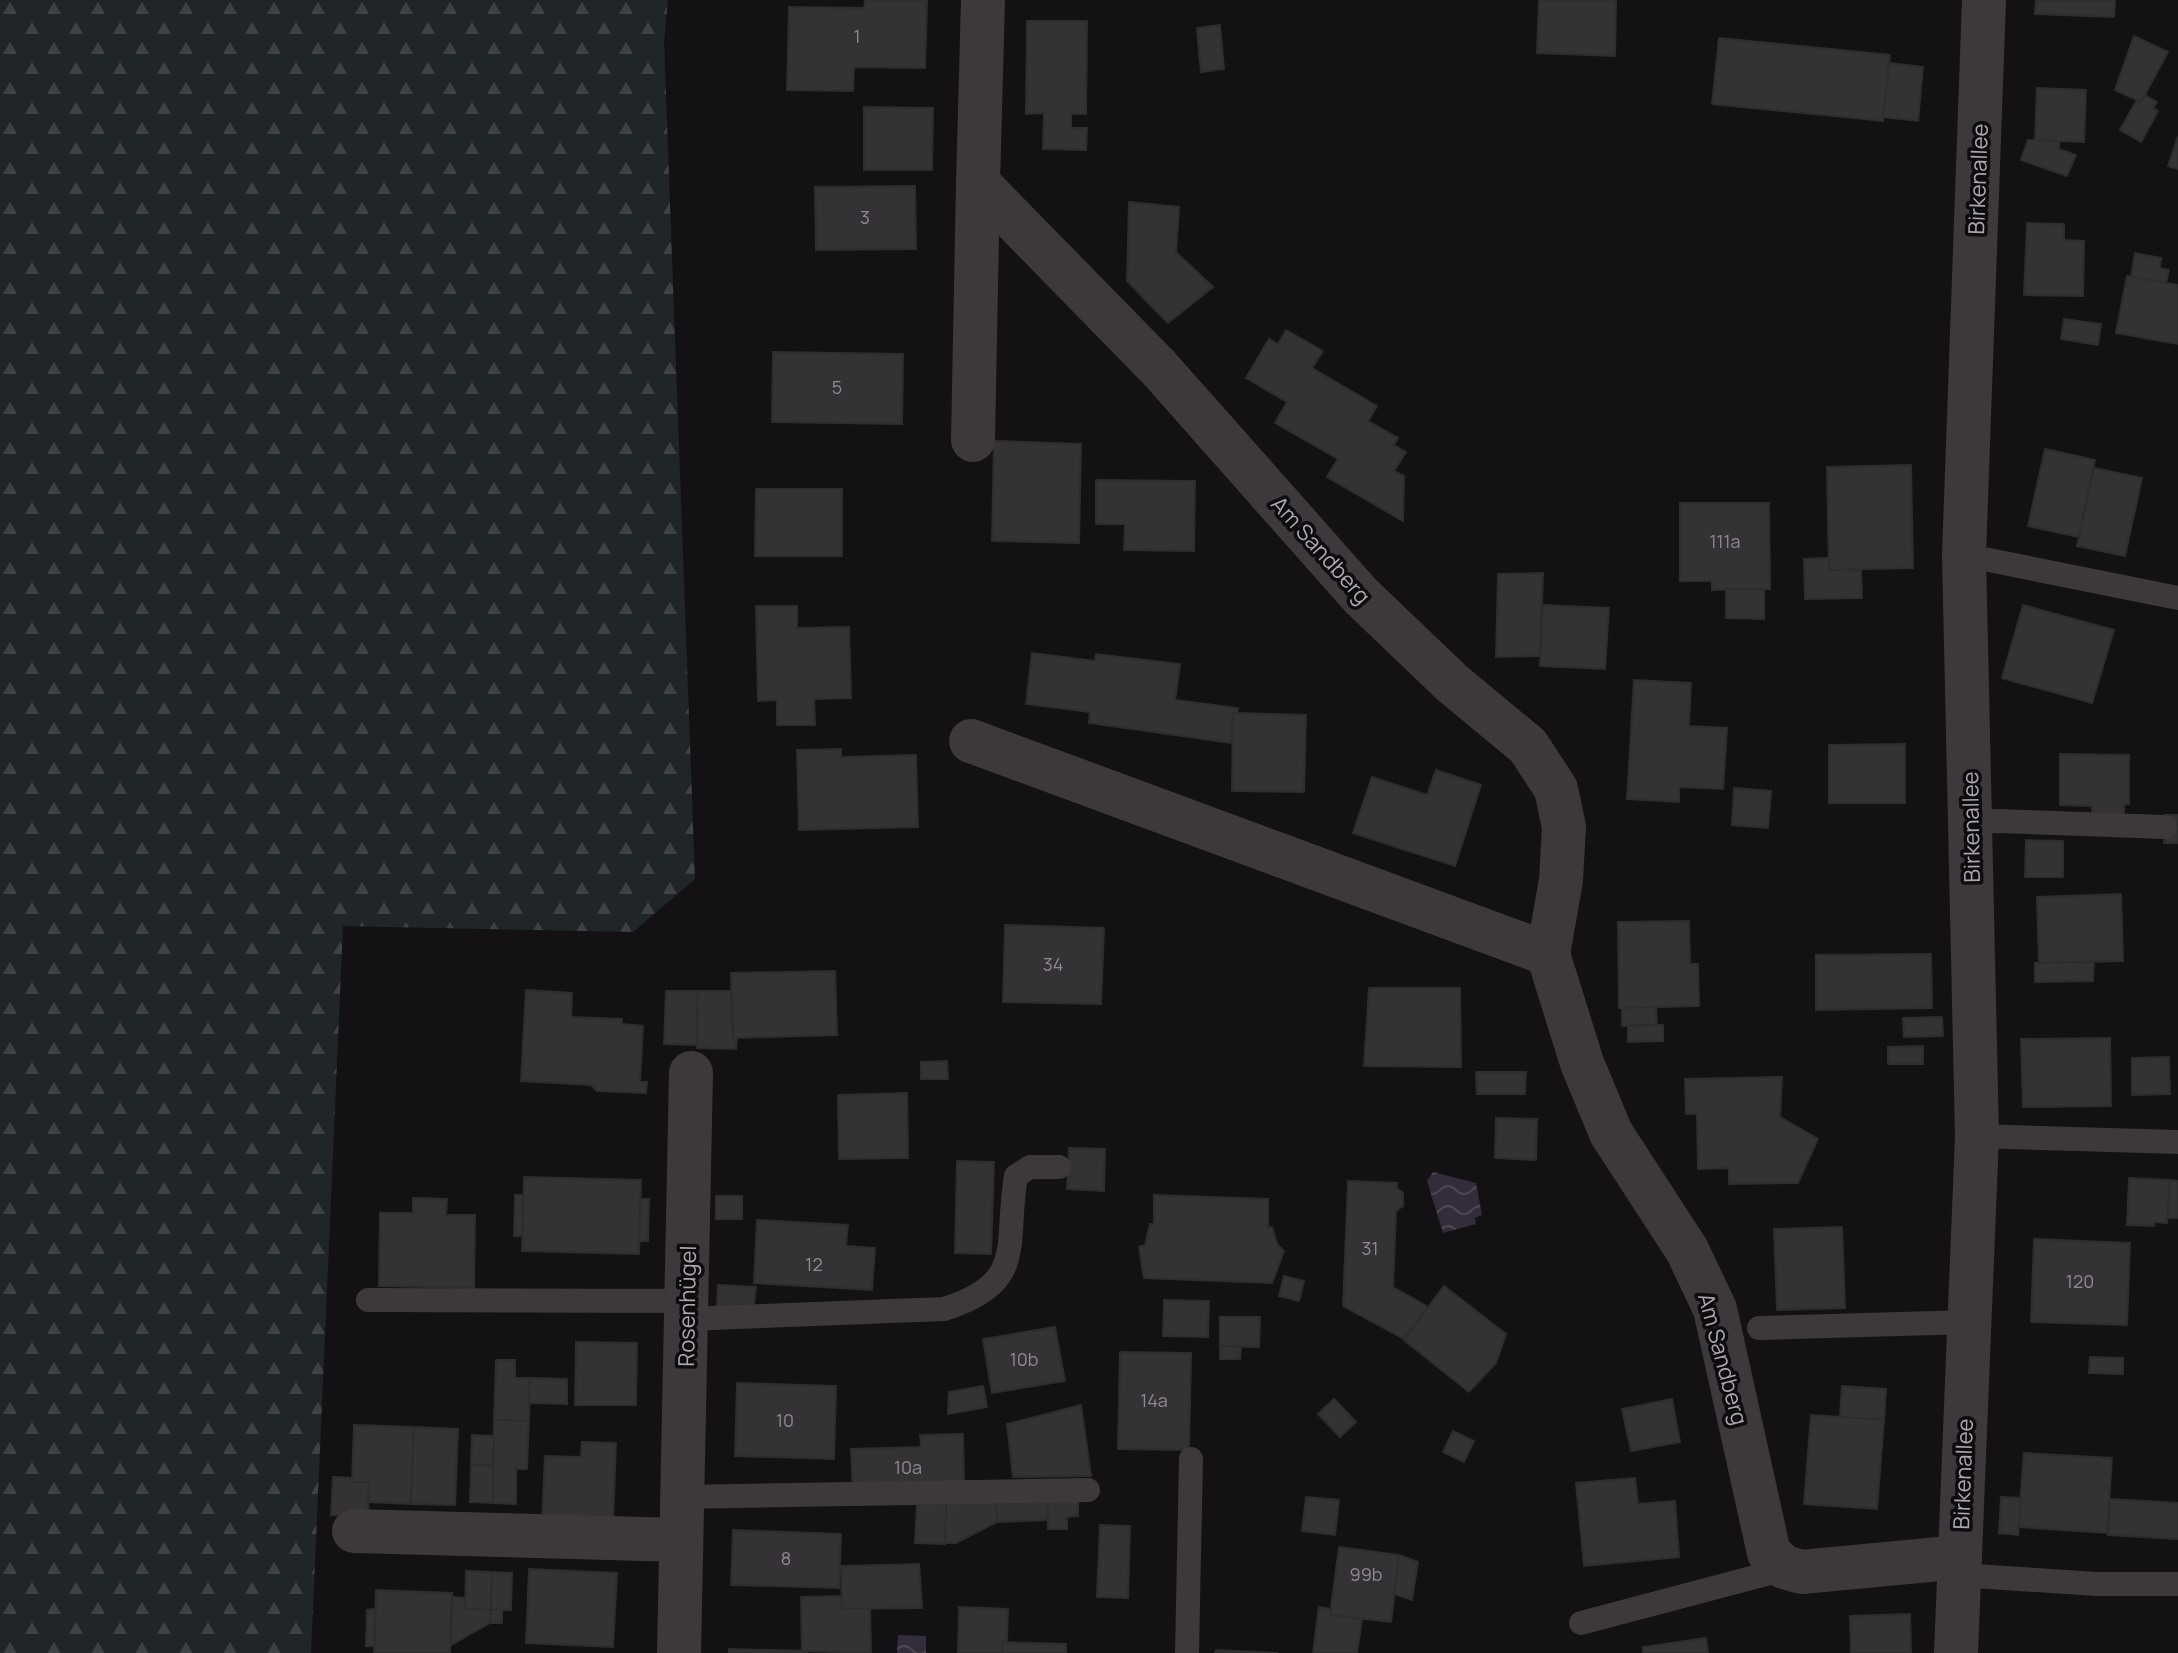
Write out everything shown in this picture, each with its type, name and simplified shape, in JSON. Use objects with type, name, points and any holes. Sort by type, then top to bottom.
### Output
[{"type":"street","points":[[973,440],[983,0]]},
{"type":"street","name":"Birkenallee","points":[[1956,1653],[1977,1136],[1964,555],[1984,0]]},
{"type":"street","name":"Am Sandberg","points":[[978,183],[1159,368],[1361,596],[1452,683],[1528,746],[1556,789],[1564,827],[1561,880],[1548,954],[1582,1063],[1611,1133],[1687,1250],[1715,1309],[1769,1553],[1789,1568]]},
{"type":"street","points":[[971,741],[1548,954]]},
{"type":"street","name":"Rosenhügel","points":[[679,1653],[691,1073]]},
{"type":"street","points":[[354,1531],[681,1518]]},
{"type":"street","points":[[1789,1568],[1802,1572],[1959,1566]]},
{"type":"lane","points":[[1964,555],[2178,598]]},
{"type":"lane","points":[[1970,822],[2165,827]]},
{"type":"lane","points":[[1977,1136],[2178,1142]]},
{"type":"lane","points":[[368,1300],[687,1310],[944,1309],[966,1302],[994,1283],[1006,1267],[1016,1176],[1030,1167],[1059,1167]]},
{"type":"lane","points":[[1759,1328],[1969,1322]]},
{"type":"lane","points":[[1187,1653],[1191,1459]]},
{"type":"lane","points":[[681,1518],[1088,1490]]},
{"type":"lane","points":[[1959,1566],[2097,1584],[2178,1584]]},
{"type":"lane","points":[[1581,1623],[1789,1568]]},
{"type":"green space","points":[[0,0],[668,0],[664,42],[695,879],[633,932],[343,926],[311,1653],[0,1653]]},
{"type":"water","points":[[1433,1172],[1476,1183],[1482,1215],[1475,1218],[1476,1224],[1443,1233],[1427,1181]]},
{"type":"water","points":[[898,1635],[926,1636],[926,1653],[897,1653]]},
{"type":"building","points":[[865,0],[927,0],[925,68],[854,67],[853,91],[787,90],[789,7],[864,8]]},
{"type":"building","points":[[1539,0],[1616,0],[1615,56],[1537,53]]},
{"type":"building","points":[[2036,0],[2115,0],[2114,17],[2035,14]]},
{"type":"building","points":[[1027,21],[1087,21],[1086,114],[1071,114],[1071,128],[1087,128],[1086,150],[1043,149],[1044,113],[1026,114]]},
{"type":"building","points":[[1220,25],[1224,69],[1201,72],[1197,28]]},
{"type":"building","points":[[2134,36],[2168,52],[2141,102],[2115,90]]},
{"type":"building","points":[[1719,38],[1890,55],[1883,121],[1712,104]]},
{"type":"building","points":[[1889,63],[1923,67],[1918,121],[1883,117]]},
{"type":"building","points":[[2037,88],[2086,90],[2084,142],[2035,140]]},
{"type":"building","points":[[2145,95],[2157,102],[2153,108],[2158,111],[2141,142],[2120,130],[2137,100],[2141,102]]},
{"type":"building","points":[[864,107],[933,108],[932,170],[864,170]]},
{"type":"building","points":[[2178,136],[2178,169],[2168,166]]},
{"type":"building","points":[[2028,140],[2059,141],[2059,149],[2076,155],[2067,176],[2021,160]]},
{"type":"building","points":[[915,186],[916,249],[816,250],[815,187]]},
{"type":"building","points":[[1129,202],[1179,207],[1176,252],[1213,287],[1168,323],[1127,281]]},
{"type":"building","points":[[2027,223],[2064,224],[2064,240],[2084,241],[2083,296],[2024,295]]},
{"type":"building","points":[[2135,253],[2161,258],[2160,268],[2169,270],[2166,283],[2131,277]]},
{"type":"building","points":[[2127,276],[2178,285],[2178,344],[2116,333]]},
{"type":"building","points":[[2064,319],[2101,324],[2098,345],[2061,339]]},
{"type":"building","points":[[1286,330],[1323,351],[1312,368],[1377,406],[1368,421],[1398,438],[1394,445],[1406,452],[1394,471],[1404,476],[1403,521],[1327,477],[1338,459],[1275,423],[1287,402],[1246,378],[1269,339],[1278,344]]},
{"type":"building","points":[[773,352],[903,354],[902,424],[772,422]]},
{"type":"building","points":[[994,441],[1081,444],[1079,543],[992,541]]},
{"type":"building","points":[[2045,449],[2095,460],[2079,537],[2028,526]]},
{"type":"building","points":[[1911,465],[1913,568],[1829,570],[1827,467]]},
{"type":"building","points":[[2094,468],[2142,478],[2125,556],[2077,546]]},
{"type":"building","points":[[1096,480],[1195,481],[1194,551],[1124,550],[1125,524],[1096,524]]},
{"type":"building","points":[[756,489],[842,489],[842,556],[755,556]]},
{"type":"building","points":[[1680,503],[1769,503],[1770,589],[1712,590],[1712,581],[1680,581]]},
{"type":"building","points":[[1829,558],[1829,570],[1861,570],[1862,598],[1805,599],[1804,559]]},
{"type":"building","points":[[1543,573],[1540,656],[1496,657],[1498,574]]},
{"type":"building","points":[[1726,589],[1764,589],[1764,619],[1726,618]]},
{"type":"building","points":[[1543,605],[1609,608],[1605,669],[1540,666]]},
{"type":"building","points":[[2023,605],[2114,630],[2092,703],[2002,678]]},
{"type":"building","points":[[756,606],[797,606],[797,628],[849,627],[851,698],[814,699],[815,725],[777,725],[777,700],[758,701]]},
{"type":"building","points":[[1032,653],[1095,661],[1096,654],[1180,664],[1175,700],[1238,708],[1237,713],[1233,713],[1232,743],[1089,723],[1090,712],[1026,704]]},
{"type":"building","points":[[1634,680],[1691,683],[1689,726],[1727,728],[1723,789],[1679,787],[1679,802],[1627,799]]},
{"type":"building","points":[[1233,713],[1306,715],[1304,792],[1232,791]]},
{"type":"building","points":[[1905,744],[1905,803],[1829,803],[1829,745]]},
{"type":"building","points":[[841,749],[841,757],[916,755],[918,827],[799,830],[797,750]]},
{"type":"building","points":[[2060,754],[2129,755],[2129,804],[2124,804],[2124,815],[2092,814],[2092,806],[2060,805]]},
{"type":"building","points":[[1436,770],[1481,785],[1455,866],[1353,833],[1372,777],[1427,795]]},
{"type":"building","points":[[1734,788],[1771,791],[1768,828],[1732,825]]},
{"type":"building","points":[[2165,815],[2178,815],[2178,843],[2164,843]]},
{"type":"building","points":[[2026,840],[2063,841],[2063,877],[2025,877]]},
{"type":"building","points":[[2121,894],[2123,961],[2039,963],[2037,897]]},
{"type":"building","points":[[1689,921],[1690,964],[1698,964],[1699,1006],[1619,1008],[1618,922]]},
{"type":"building","points":[[1005,925],[1104,928],[1101,1004],[1003,1002]]},
{"type":"building","points":[[1931,954],[1932,1008],[1816,1010],[1816,955]]},
{"type":"building","points":[[2094,962],[2093,981],[2035,982],[2035,963]]},
{"type":"building","points":[[835,971],[837,1035],[733,1038],[731,973]]},
{"type":"building","points":[[1369,988],[1460,988],[1461,1067],[1364,1066]]},
{"type":"building","points":[[526,990],[572,993],[571,1017],[622,1019],[622,1024],[643,1026],[640,1082],[647,1082],[646,1093],[597,1091],[591,1085],[521,1081]]},
{"type":"building","points":[[666,991],[698,991],[697,1045],[664,1044]]},
{"type":"building","points":[[698,991],[731,991],[736,1049],[697,1048]]},
{"type":"building","points":[[1656,1007],[1657,1025],[1622,1026],[1622,1008]]},
{"type":"building","points":[[1942,1017],[1943,1036],[1904,1037],[1903,1018]]},
{"type":"building","points":[[1663,1025],[1663,1041],[1628,1042],[1628,1026]]},
{"type":"building","points":[[2110,1038],[2111,1106],[2023,1107],[2021,1039]]},
{"type":"building","points":[[1923,1046],[1923,1064],[1888,1064],[1888,1047]]},
{"type":"building","points":[[2169,1057],[2170,1094],[2132,1095],[2132,1058]]},
{"type":"building","points":[[947,1061],[948,1079],[921,1079],[921,1062]]},
{"type":"building","points":[[1476,1072],[1526,1072],[1525,1094],[1477,1094]]},
{"type":"building","points":[[1782,1077],[1780,1117],[1818,1139],[1798,1183],[1729,1184],[1729,1168],[1698,1169],[1697,1114],[1686,1114],[1685,1079]]},
{"type":"building","points":[[907,1093],[908,1158],[839,1159],[838,1095]]},
{"type":"building","points":[[1496,1118],[1537,1119],[1536,1160],[1495,1158]]},
{"type":"building","points":[[1069,1148],[1105,1149],[1104,1191],[1067,1189]]},
{"type":"building","points":[[957,1161],[994,1162],[991,1254],[955,1253]]},
{"type":"building","points":[[524,1177],[641,1180],[639,1254],[522,1251]]},
{"type":"building","points":[[2129,1178],[2170,1180],[2167,1223],[2127,1225]]},
{"type":"building","points":[[2170,1180],[2178,1181],[2178,1218],[2168,1218]]},
{"type":"building","points":[[1348,1181],[1397,1183],[1397,1188],[1403,1193],[1403,1206],[1396,1211],[1393,1287],[1428,1307],[1404,1339],[1343,1306]]},
{"type":"building","points":[[515,1195],[523,1195],[522,1236],[514,1236]]},
{"type":"building","points":[[1154,1195],[1268,1199],[1268,1228],[1272,1227],[1277,1244],[1284,1251],[1272,1283],[1144,1278],[1139,1247],[1145,1245],[1150,1224],[1154,1224]]},
{"type":"building","points":[[716,1196],[742,1196],[742,1219],[716,1219]]},
{"type":"building","points":[[413,1198],[447,1199],[446,1215],[475,1215],[474,1288],[379,1286],[380,1213],[413,1213]]},
{"type":"building","points":[[641,1199],[649,1199],[648,1241],[639,1241]]},
{"type":"building","points":[[757,1220],[848,1225],[846,1246],[875,1248],[872,1290],[754,1283]]},
{"type":"building","points":[[1842,1227],[1845,1308],[1777,1310],[1774,1229]]},
{"type":"building","points":[[2034,1239],[2130,1243],[2127,1325],[2031,1322]]},
{"type":"building","points":[[1284,1276],[1304,1281],[1299,1301],[1279,1296]]},
{"type":"building","points":[[718,1285],[756,1287],[754,1305],[717,1307]]},
{"type":"building","points":[[1444,1286],[1506,1334],[1496,1363],[1469,1392],[1404,1340]]},
{"type":"building","points":[[1164,1300],[1209,1301],[1208,1337],[1163,1336]]},
{"type":"building","points":[[1220,1317],[1260,1317],[1259,1347],[1220,1346]]},
{"type":"building","points":[[1055,1327],[1065,1381],[992,1393],[983,1339]]},
{"type":"building","points":[[576,1342],[637,1343],[636,1405],[575,1405]]},
{"type":"building","points":[[1220,1346],[1241,1347],[1240,1359],[1220,1359]]},
{"type":"building","points":[[1120,1352],[1191,1353],[1189,1450],[1118,1449]]},
{"type":"building","points":[[2090,1357],[2123,1358],[2123,1374],[2089,1373]]},
{"type":"building","points":[[496,1360],[515,1360],[515,1378],[530,1378],[529,1421],[494,1420]]},
{"type":"building","points":[[530,1378],[567,1379],[567,1404],[529,1403]]},
{"type":"building","points":[[737,1383],[836,1386],[834,1459],[735,1456]]},
{"type":"building","points":[[983,1386],[987,1407],[948,1414],[949,1392]]},
{"type":"building","points":[[1842,1386],[1886,1389],[1884,1420],[1840,1417]]},
{"type":"building","points":[[1334,1399],[1356,1422],[1340,1437],[1318,1414]]},
{"type":"building","points":[[1672,1399],[1680,1442],[1631,1451],[1622,1409]]},
{"type":"building","points":[[1081,1405],[1091,1476],[1013,1477],[1007,1424]]},
{"type":"building","points":[[1811,1415],[1884,1420],[1877,1509],[1804,1504]]},
{"type":"building","points":[[494,1420],[529,1421],[527,1469],[516,1469],[516,1504],[493,1503]]},
{"type":"building","points":[[354,1425],[414,1427],[411,1504],[368,1502],[369,1482],[352,1482]]},
{"type":"building","points":[[414,1427],[458,1429],[455,1505],[411,1504]]},
{"type":"building","points":[[1453,1431],[1474,1441],[1464,1462],[1443,1452]]},
{"type":"building","points":[[963,1434],[964,1488],[853,1491],[851,1449],[921,1447],[920,1435]]},
{"type":"building","points":[[472,1435],[494,1436],[493,1466],[471,1465]]},
{"type":"building","points":[[582,1442],[616,1443],[613,1523],[542,1520],[545,1456],[581,1457]]},
{"type":"building","points":[[2024,1453],[2112,1458],[2107,1533],[2018,1527]]},
{"type":"building","points":[[471,1465],[493,1466],[493,1503],[470,1502]]},
{"type":"building","points":[[333,1477],[369,1482],[368,1517],[331,1515]]},
{"type":"building","points":[[1635,1478],[1638,1504],[1675,1501],[1679,1557],[1584,1566],[1576,1483]]},
{"type":"building","points":[[1078,1497],[1078,1516],[1067,1517],[1067,1529],[1048,1529],[1047,1498]]},
{"type":"building","points":[[1306,1497],[1339,1500],[1335,1535],[1302,1531]]},
{"type":"building","points":[[2001,1497],[2021,1498],[2018,1535],[1999,1533]]},
{"type":"building","points":[[2110,1499],[2178,1503],[2178,1539],[2108,1535]]},
{"type":"building","points":[[1047,1501],[1047,1520],[997,1522],[996,1503]]},
{"type":"building","points":[[946,1502],[996,1503],[997,1522],[956,1543],[945,1543]]},
{"type":"building","points":[[917,1503],[946,1504],[945,1544],[915,1543]]},
{"type":"building","points":[[1100,1525],[1130,1526],[1128,1598],[1097,1597]]},
{"type":"building","points":[[733,1530],[841,1534],[839,1588],[731,1585]]},
{"type":"building","points":[[1339,1547],[1399,1555],[1391,1622],[1330,1615]]},
{"type":"building","points":[[1399,1555],[1418,1562],[1412,1600],[1394,1594]]},
{"type":"building","points":[[919,1564],[922,1608],[842,1609],[841,1566]]},
{"type":"building","points":[[529,1569],[617,1573],[613,1647],[526,1643]]},
{"type":"building","points":[[466,1571],[492,1572],[491,1610],[465,1609]]},
{"type":"building","points":[[492,1572],[512,1573],[511,1610],[491,1610]]},
{"type":"building","points":[[376,1590],[452,1593],[450,1653],[374,1653]]},
{"type":"building","points":[[841,1596],[842,1609],[870,1609],[871,1653],[802,1651],[801,1597]]},
{"type":"building","points":[[452,1597],[465,1598],[465,1609],[491,1610],[490,1623],[451,1645]]},
{"type":"building","points":[[959,1607],[1008,1609],[1007,1642],[1002,1642],[1002,1653],[958,1653]]},
{"type":"building","points":[[1319,1607],[1331,1609],[1330,1615],[1362,1619],[1357,1653],[1313,1653]]},
{"type":"building","points":[[375,1609],[374,1646],[366,1646],[367,1610]]},
{"type":"building","points":[[491,1610],[502,1610],[502,1623],[490,1623]]},
{"type":"building","points":[[1910,1614],[1911,1653],[1851,1653],[1850,1616]]},
{"type":"building","points":[[1706,1638],[1708,1653],[1643,1653],[1643,1647]]},
{"type":"building","points":[[1002,1642],[1066,1644],[1066,1653],[1002,1653]]},
{"type":"building","points":[[729,1649],[807,1651],[807,1653],[729,1653]]},
{"type":"building","points":[[1216,1650],[1278,1653],[1215,1653]]}]
